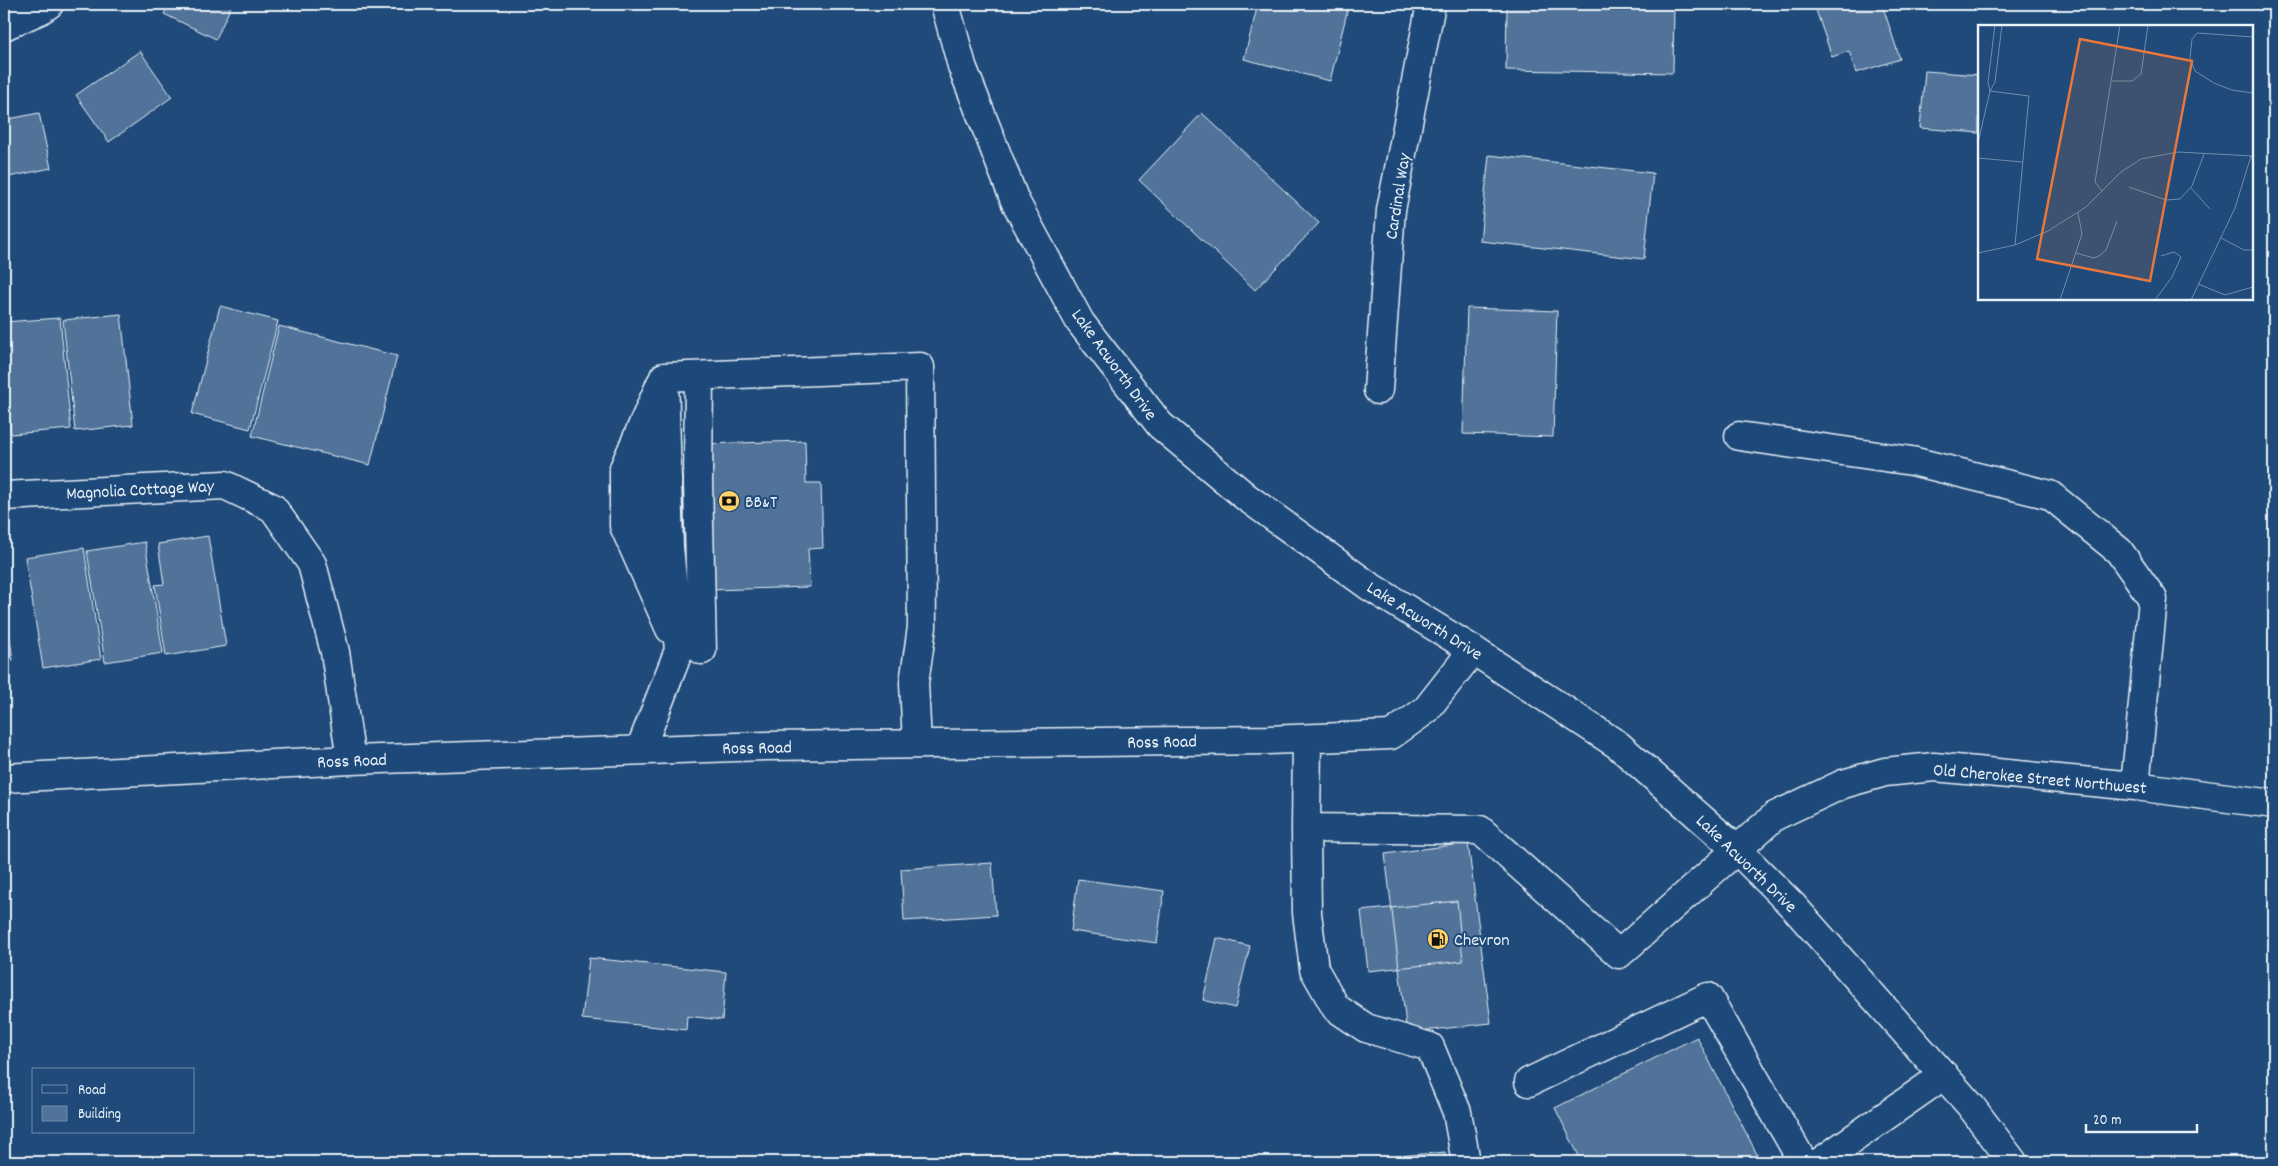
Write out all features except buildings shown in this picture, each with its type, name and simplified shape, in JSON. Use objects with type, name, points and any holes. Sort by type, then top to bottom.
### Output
[{"type":"street","points":[[4,26],[49,4]]},
{"type":"street","name":"Lake Acworth Drive","points":[[945,4],[962,66],[1015,201],[1080,322],[1160,425],[1246,497],[1369,586],[1473,650],[1618,745],[1736,849],[1793,906],[1970,1105],[2013,1162]]},
{"type":"street","name":"Cardinal Way","points":[[1378,390],[1391,210],[1431,4]]},
{"type":"street","points":[[680,376],[920,367],[922,627],[914,683],[917,744]]},
{"type":"street","points":[[640,750],[691,650],[670,547],[680,376]]},
{"type":"street","points":[[680,376],[624,468],[624,526],[691,650]]},
{"type":"street","points":[[1739,436],[1912,461],[2050,495],[2119,551],[2153,598],[2135,786]]},
{"type":"street","name":"Magnolia Cottage Way","points":[[4,496],[225,485],[273,508],[312,564],[335,652],[351,760]]},
{"type":"street","name":"Ross Road","points":[[4,778],[351,760],[640,750],[1307,739],[1391,735],[1426,710],[1473,650]]},
{"type":"street","points":[[1307,739],[1307,913],[1314,969],[1336,1008],[1366,1028],[1430,1047],[1457,1112],[1466,1162]]},
{"type":"street","name":"Old Cherokee Street Northwest","points":[[1306,828],[1480,830],[1619,954],[1775,816],[1843,784],[1885,772],[1934,767],[2135,786],[2274,804]]},
{"type":"street","points":[[1529,1082],[1708,997],[1803,1162]]},
{"type":"street","points":[[1820,1162],[1944,1075]]},
{"type":"place","name":"BB&T","points":[[729,501]]},
{"type":"place","name":"Chevron","points":[[1438,939]]}]
